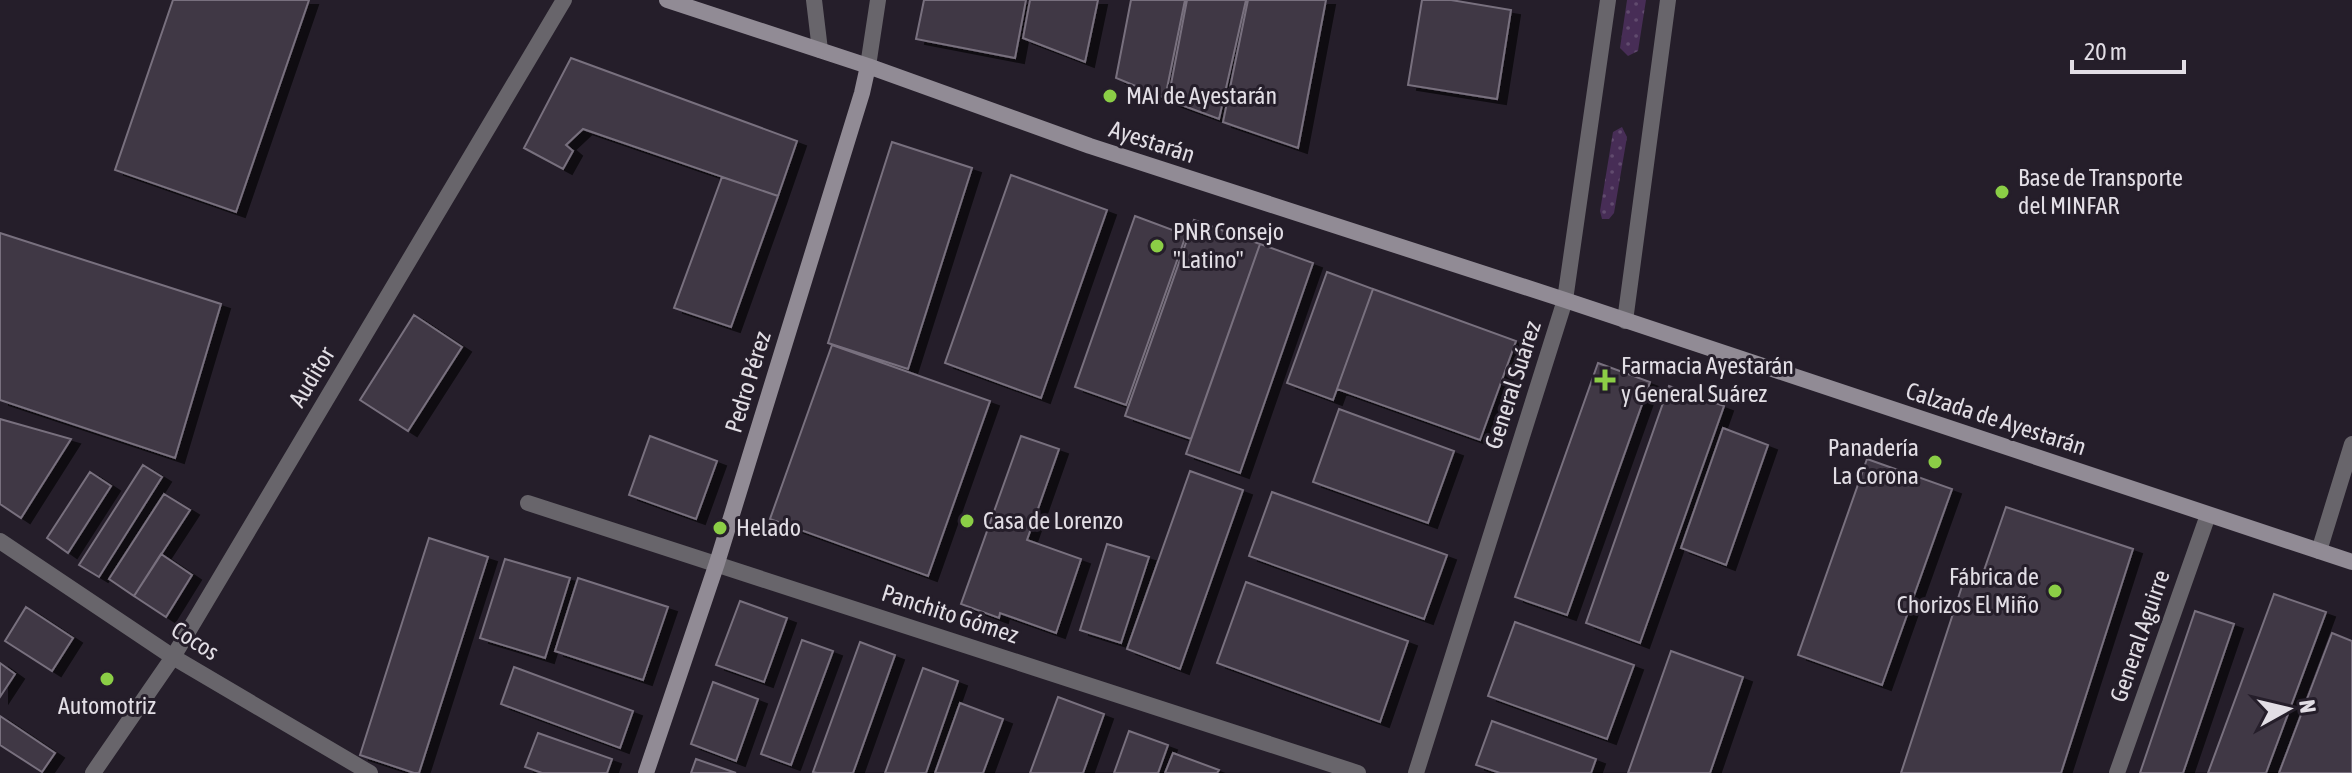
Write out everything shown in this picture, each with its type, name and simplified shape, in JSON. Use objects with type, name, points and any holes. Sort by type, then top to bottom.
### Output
[{"type":"main road","name":"Ayestarán","points":[[667,0],[868,66],[1090,146],[1625,321]]},
{"type":"main road","name":"Pedro Pérez","points":[[646,773],[717,563],[868,66]]},
{"type":"main road","name":"Calzada de Ayestarán","points":[[1625,321],[2352,562]]},
{"type":"street","name":"Auditor","points":[[93,773],[173,657],[564,0]]},
{"type":"street","points":[[814,0],[820,50]]},
{"type":"street","name":"Pedro Pérez","points":[[868,66],[878,0]]},
{"type":"street","name":"General Suárez","points":[[1416,773],[1565,300],[1608,0]]},
{"type":"street","points":[[1625,321],[1668,0]]},
{"type":"street","points":[[2319,551],[2352,444]]},
{"type":"street","name":"Panchito Gómez","points":[[528,503],[1358,773]]},
{"type":"street","name":"General Aguirre","points":[[2117,773],[2208,515]]},
{"type":"street","name":"Cocos","points":[[0,541],[173,657],[370,773]]},
{"type":"shaded area","points":[[1627,0],[1646,0],[1638,51],[1628,56],[1620,48]]},
{"type":"shaded area","points":[[1622,127],[1627,137],[1614,213],[1609,219],[1602,219],[1600,211],[1613,132]]},
{"type":"building","points":[[173,0],[309,0],[236,212],[115,170]]},
{"type":"building","points":[[924,0],[1026,0],[1015,58],[916,39]]},
{"type":"building","points":[[1030,0],[1098,0],[1085,62],[1023,38]]},
{"type":"building","points":[[1131,0],[1185,0],[1165,98],[1116,78]]},
{"type":"building","points":[[1187,0],[1246,0],[1219,119],[1168,100]]},
{"type":"building","points":[[1248,0],[1326,0],[1298,148],[1223,122]]},
{"type":"building","points":[[1422,0],[1451,0],[1511,10],[1497,99],[1408,85]]},
{"type":"building","points":[[571,58],[797,141],[778,196],[583,129],[566,145],[573,151],[563,169],[524,148]]},
{"type":"building","points":[[892,142],[972,168],[908,369],[828,343]]},
{"type":"building","points":[[1011,175],[1107,210],[1041,398],[945,363]]},
{"type":"building","points":[[722,177],[778,196],[731,327],[674,308]]},
{"type":"building","points":[[1135,216],[1186,235],[1126,405],[1075,387]]},
{"type":"building","points":[[1194,220],[1260,244],[1191,439],[1125,416]]},
{"type":"building","points":[[0,233],[221,304],[175,458],[0,400]]},
{"type":"building","points":[[1260,244],[1313,263],[1240,473],[1186,454]]},
{"type":"building","points":[[1327,272],[1373,289],[1333,400],[1287,383]]},
{"type":"building","points":[[1373,289],[1516,341],[1480,440],[1337,389]]},
{"type":"building","points":[[414,315],[462,347],[408,431],[360,400]]},
{"type":"building","points":[[832,345],[990,401],[928,576],[770,519]]},
{"type":"building","points":[[1598,363],[1650,382],[1567,615],[1515,597]]},
{"type":"building","points":[[1669,386],[1724,406],[1640,643],[1586,623]]},
{"type":"building","points":[[1339,409],[1454,451],[1428,523],[1313,482]]},
{"type":"building","points":[[0,419],[71,439],[21,518],[0,504]]},
{"type":"building","points":[[1723,428],[1768,445],[1726,565],[1681,548]]},
{"type":"building","points":[[650,436],[717,461],[696,519],[629,495]]},
{"type":"building","points":[[1021,436],[1059,449],[1027,540],[1081,559],[1056,633],[1000,613],[999,618],[961,604]]},
{"type":"building","points":[[1867,459],[1952,489],[1882,685],[1798,655]]},
{"type":"building","points":[[143,465],[162,477],[99,577],[79,565]]},
{"type":"building","points":[[1190,471],[1243,490],[1180,669],[1127,649]]},
{"type":"building","points":[[90,472],[111,486],[68,553],[47,538]]},
{"type":"building","points":[[1272,492],[1447,555],[1424,619],[1249,556]]},
{"type":"building","points":[[164,494],[190,510],[134,596],[109,579]]},
{"type":"building","points":[[2006,507],[2133,549],[2061,773],[1901,773],[1966,574],[1981,579]]},
{"type":"building","points":[[429,538],[488,557],[419,773],[414,773],[360,755]]},
{"type":"building","points":[[1107,544],[1149,557],[1121,643],[1080,630]]},
{"type":"building","points":[[161,554],[192,575],[166,617],[134,596]]},
{"type":"building","points":[[505,559],[570,578],[545,658],[480,638]]},
{"type":"building","points":[[578,578],[668,607],[643,680],[555,651]]},
{"type":"building","points":[[1246,582],[1408,641],[1380,722],[1217,663]]},
{"type":"building","points":[[2274,594],[2326,612],[2266,773],[2208,773]]},
{"type":"building","points":[[740,601],[787,618],[764,682],[716,665]]},
{"type":"building","points":[[26,607],[73,638],[52,671],[5,641]]},
{"type":"building","points":[[2195,611],[2234,624],[2183,773],[2140,773]]},
{"type":"building","points":[[1515,622],[1634,665],[1607,739],[1488,696]]},
{"type":"building","points":[[2332,633],[2352,641],[2352,773],[2279,773]]},
{"type":"building","points":[[802,640],[833,651],[791,765],[761,754]]},
{"type":"building","points":[[860,642],[895,655],[853,773],[813,772]]},
{"type":"building","points":[[1671,651],[1743,677],[1710,773],[1628,773]]},
{"type":"building","points":[[0,663],[15,674],[0,697]]},
{"type":"building","points":[[514,667],[633,711],[620,748],[501,704]]},
{"type":"building","points":[[923,668],[958,681],[926,773],[885,773]]},
{"type":"building","points":[[713,682],[758,699],[736,761],[691,744]]},
{"type":"building","points":[[1058,697],[1104,714],[1083,773],[1030,773]]},
{"type":"building","points":[[960,703],[1003,719],[983,773],[935,773]]},
{"type":"building","points":[[0,716],[55,753],[42,772],[0,745]]},
{"type":"building","points":[[1492,721],[1596,759],[1591,773],[1500,773],[1476,765]]},
{"type":"building","points":[[1129,731],[1168,745],[1158,773],[1114,773]]},
{"type":"building","points":[[538,733],[612,759],[607,773],[542,773],[525,767]]},
{"type":"building","points":[[1173,753],[1219,770],[1217,773],[1165,773]]},
{"type":"building","points":[[696,759],[736,773],[691,773]]},
{"type":"place","name":"MAI de Ayestarán","points":[[1110,96]]},
{"type":"place","name":"Base de Transporte del MINFAR","points":[[2002,192]]},
{"type":"place","name":"PNR Consejo \"Latino\"","points":[[1157,246]]},
{"type":"place","name":"Farmacia Ayestarán y General Suárez","points":[[1605,380]]},
{"type":"place","name":"Panadería La Corona","points":[[1935,462]]},
{"type":"place","name":"Casa de Lorenzo","points":[[967,521]]},
{"type":"place","name":"Helado","points":[[720,528]]},
{"type":"place","name":"Fábrica de Chorizos El Miño","points":[[2055,591]]},
{"type":"place","name":"Automotriz","points":[[107,679]]}]
